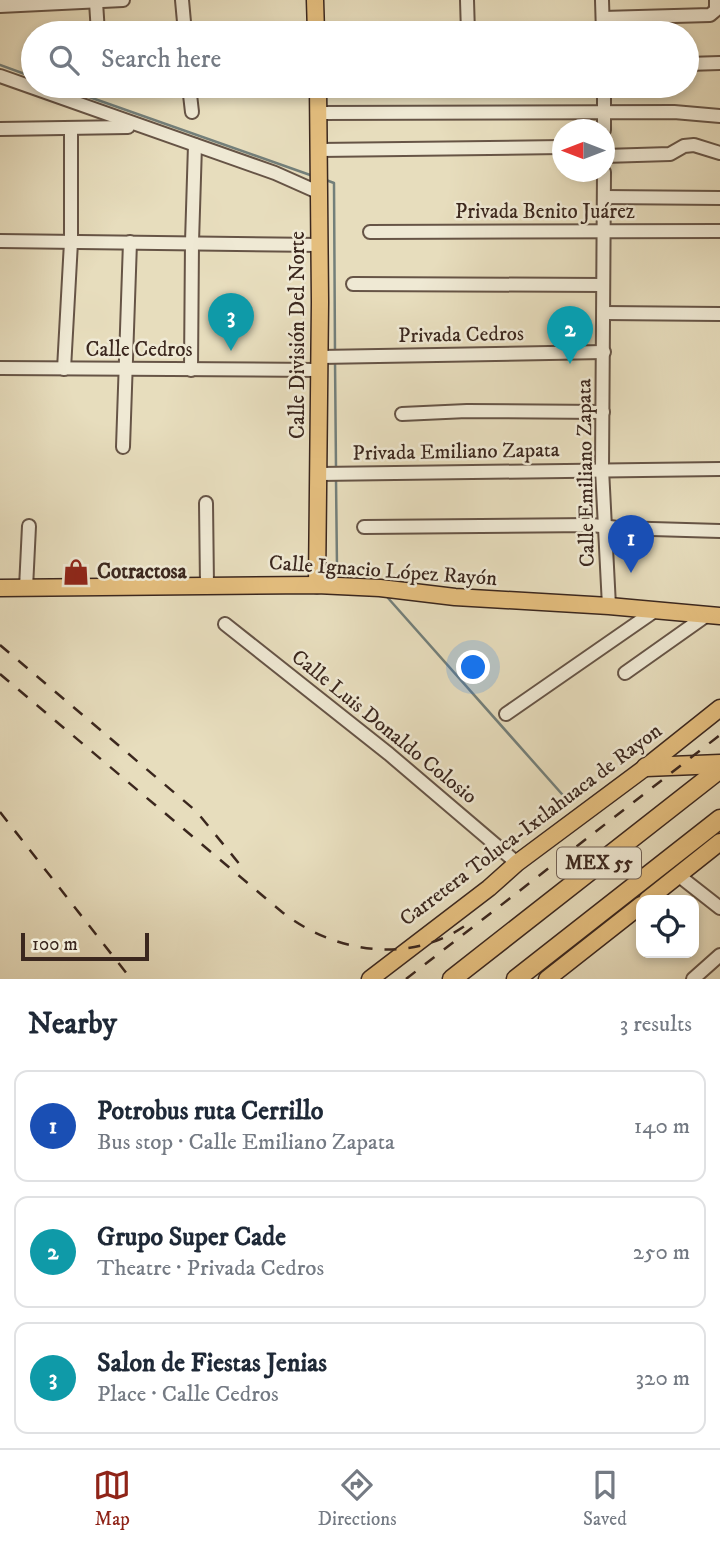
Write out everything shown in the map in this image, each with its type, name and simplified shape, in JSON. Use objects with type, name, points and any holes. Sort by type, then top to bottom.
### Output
[{"type":"highway","points":[[646,767],[720,764]]},
{"type":"highway","name":"MEX 55","points":[[452,979],[720,769]]},
{"type":"highway","name":"MEX 55","points":[[516,979],[720,819]]},
{"type":"highway","points":[[694,840],[720,830]]},
{"type":"main road","points":[[315,0],[316,21]]},
{"type":"main road","name":"Calle División Del Norte","points":[[317,585],[329,473],[320,244],[318,98]]},
{"type":"main road","name":"Calle Ignacio López Rayón","points":[[0,588],[317,585],[713,615]]},
{"type":"main road","name":"Carretera Toluca-Ixtlahuaca de Rayon","points":[[370,979],[720,708]]},
{"type":"main road","points":[[653,895],[720,842]]},
{"type":"main road","points":[[547,979],[636,909]]},
{"type":"street","points":[[0,6],[53,1],[123,0]]},
{"type":"street","points":[[182,0],[184,21]]},
{"type":"street","points":[[467,0],[468,21]]},
{"type":"street","points":[[602,0],[603,18],[710,15],[716,10],[716,0]]},
{"type":"street","points":[[96,2],[97,21]]},
{"type":"street","points":[[699,64],[720,63]]},
{"type":"street","points":[[0,76],[21,84]]},
{"type":"street","points":[[60,98],[275,173],[320,184]]},
{"type":"street","points":[[190,98],[192,112]]},
{"type":"street","points":[[604,98],[604,119]]},
{"type":"street","points":[[318,113],[684,113],[720,116]]},
{"type":"street","points":[[0,130],[139,127]]},
{"type":"street","points":[[64,369],[71,242],[71,130]]},
{"type":"street","points":[[191,370],[191,242],[195,145]]},
{"type":"street","points":[[615,156],[670,154],[684,146],[694,145],[720,153]]},
{"type":"street","points":[[320,150],[552,147]]},
{"type":"street","name":"Calle Emiliano Zapata","points":[[604,182],[602,469],[609,606]]},
{"type":"street","points":[[604,197],[720,198]]},
{"type":"street","name":"Privada Benito Juárez","points":[[370,232],[720,231]]},
{"type":"street","points":[[0,242],[320,244]]},
{"type":"street","points":[[123,447],[130,242]]},
{"type":"street","points":[[354,284],[603,285]]},
{"type":"street","points":[[604,313],[720,314]]},
{"type":"street","name":"Privada Cedros","points":[[326,360],[604,352]]},
{"type":"street","name":"Calle Cedros","points":[[0,368],[191,370],[326,360]]},
{"type":"street","points":[[402,414],[467,411],[603,412]]},
{"type":"street","name":"Privada Emiliano Zapata","points":[[329,473],[720,469]]},
{"type":"street","points":[[206,503],[206,585]]},
{"type":"street","points":[[364,527],[580,524],[720,531]]},
{"type":"street","points":[[26,588],[29,526]]},
{"type":"street","points":[[506,714],[656,610]]},
{"type":"street","points":[[625,673],[713,615]]},
{"type":"street","name":"Calle Luis Donaldo Colosio","points":[[225,624],[379,745],[517,863]]},
{"type":"street","points":[[678,875],[720,908]]},
{"type":"street","points":[[693,979],[720,955]]},
{"type":"waterway","points":[[0,65],[21,73]]},
{"type":"waterway","points":[[92,98],[313,176]]},
{"type":"waterway","points":[[326,180],[334,183],[335,353]]},
{"type":"waterway","points":[[335,360],[336,469]]},
{"type":"waterway","points":[[336,479],[337,567],[366,577]]},
{"type":"waterway","points":[[388,598],[569,802]]},
{"type":"railway","points":[[0,645],[196,811],[246,872]]},
{"type":"railway","points":[[0,674],[282,912],[303,926],[350,945],[399,949],[423,945],[447,936],[469,923]]},
{"type":"railway","points":[[406,979],[720,735]]},
{"type":"railway","points":[[0,812],[131,979]]},
{"type":"place","name":"Salon de Fiestas Jenias","points":[[231,351]]},
{"type":"place","name":"Grupo Super Cade","points":[[570,364]]},
{"type":"place","name":"Cotractosa","points":[[76,572]]},
{"type":"place","name":"Potrobus ruta Cerrillo","points":[[631,573]]}]
